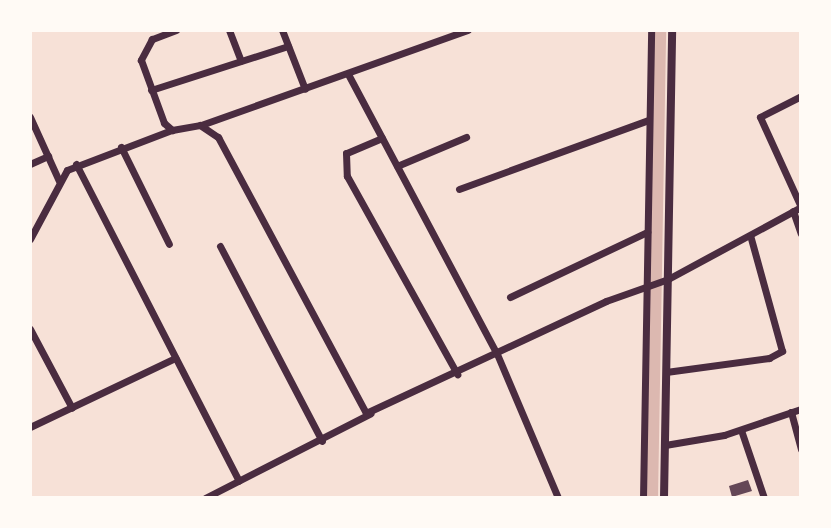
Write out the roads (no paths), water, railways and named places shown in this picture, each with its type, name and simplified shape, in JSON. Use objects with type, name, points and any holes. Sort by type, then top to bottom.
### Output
[{"type":"street","points":[[172,131],[152,90],[143,49],[176,30]]},
{"type":"street","points":[[229,30],[241,61]]},
{"type":"street","points":[[282,30],[305,89]]},
{"type":"street","points":[[30,239],[59,181],[76,164],[121,147],[200,125],[468,30]]},
{"type":"street","points":[[643,498],[649,282],[647,232],[651,30]]},
{"type":"street","points":[[664,498],[665,279],[672,30]]},
{"type":"street","points":[[152,90],[289,46]]},
{"type":"street","points":[[348,74],[497,354],[558,498]]},
{"type":"street","points":[[205,498],[322,441],[371,413],[649,282],[665,279],[801,207],[760,117],[801,96]]},
{"type":"street","points":[[30,117],[59,181]]},
{"type":"street","points":[[459,189],[649,120]]},
{"type":"street","points":[[200,125],[218,137],[357,403],[371,413]]},
{"type":"street","points":[[397,166],[466,137]]},
{"type":"street","points":[[382,138],[346,153],[347,176],[457,374]]},
{"type":"street","points":[[121,147],[169,244]]},
{"type":"street","points":[[30,164],[48,156]]},
{"type":"street","points":[[76,164],[239,481]]},
{"type":"street","points":[[793,211],[801,234]]},
{"type":"street","points":[[510,297],[647,232]]},
{"type":"street","points":[[666,372],[769,358],[782,351],[750,235]]},
{"type":"street","points":[[220,246],[322,441]]},
{"type":"street","points":[[30,329],[72,408]]},
{"type":"street","points":[[30,427],[175,358]]},
{"type":"street","points":[[665,445],[741,430],[801,409]]},
{"type":"street","points":[[791,412],[801,450]]},
{"type":"street","points":[[741,430],[764,498]]},
{"type":"waterway","points":[[652,498],[660,30]]}]
